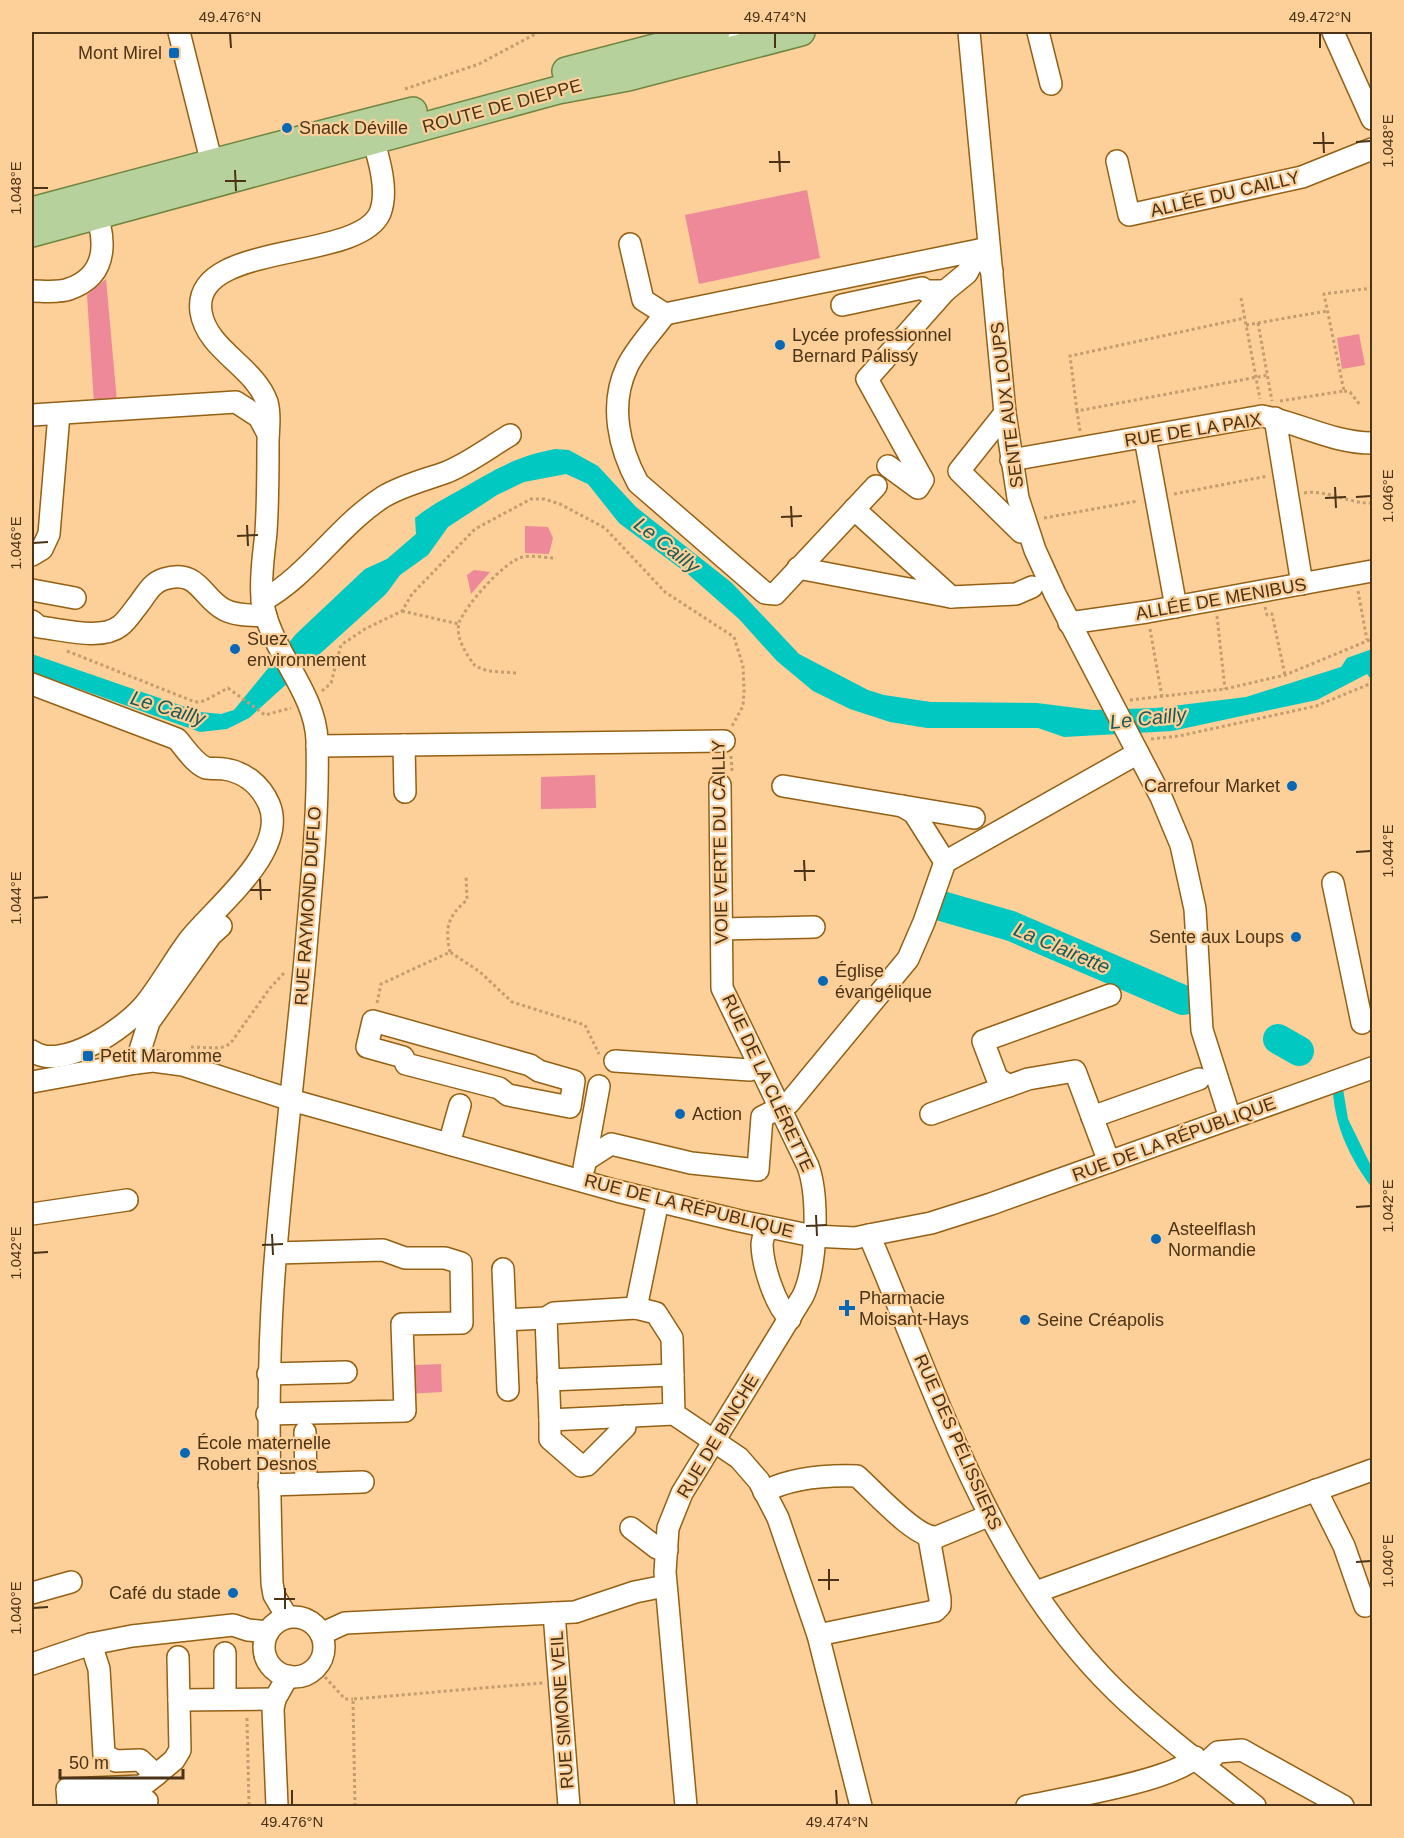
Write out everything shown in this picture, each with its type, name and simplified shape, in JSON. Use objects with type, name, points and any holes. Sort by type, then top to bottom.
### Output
[{"type":"main road","name":"ROUTE DE DIEPPE","points":[[371,131],[402,114],[715,43],[801,32]]},
{"type":"main road","name":"ROUTE DE DIEPPE","points":[[32,233],[93,205],[371,131],[628,76],[715,43]]},
{"type":"main road","name":"ROUTE DE DIEPPE","points":[[32,211],[93,205]]},
{"type":"street","points":[[179,32],[214,172]]},
{"type":"street","points":[[236,402],[255,381],[207,332],[200,309],[205,290],[220,275],[244,262],[345,239],[368,229],[381,212],[382,183],[371,131],[577,77],[712,46],[746,32]]},
{"type":"street","points":[[715,43],[764,32]]},
{"type":"street","name":"SENTE AUX LOUPS","points":[[969,32],[1005,413],[1018,498],[1035,550],[1069,623],[1169,816],[1188,873],[1195,909],[1202,1030],[1230,1118]]},
{"type":"street","points":[[1038,32],[1052,84]]},
{"type":"street","points":[[1333,32],[1372,119]]},
{"type":"street","name":"ALLÉE DU CAILLY","points":[[1117,161],[1129,215],[1302,177],[1372,149]]},
{"type":"street","points":[[32,223],[93,205],[101,235],[102,258],[89,279],[68,290],[32,291]]},
{"type":"street","points":[[630,244],[644,300],[665,314]]},
{"type":"street","points":[[979,250],[992,272]]},
{"type":"street","points":[[876,486],[776,594],[765,593],[638,483],[628,464],[619,431],[617,399],[627,367],[665,314],[979,250]]},
{"type":"street","points":[[888,466],[918,488],[923,480],[867,379],[945,291],[967,273],[979,250]]},
{"type":"street","points":[[842,305],[922,288],[926,291],[945,291]]},
{"type":"street","name":"RUE RAYMOND DUFLO","points":[[255,381],[267,402],[270,418],[264,609],[279,650],[294,678],[301,706],[317,734],[316,854],[276,1252],[268,1374],[272,1583],[274,1595],[287,1617]]},
{"type":"street","points":[[32,415],[236,402],[259,417],[268,435]]},
{"type":"street","points":[[1273,408],[1302,584]]},
{"type":"street","name":"RUE DE LA PAIX","points":[[1011,460],[1262,416],[1273,408],[1301,424],[1339,440],[1372,442]]},
{"type":"street","points":[[1005,413],[959,471],[1021,532],[1018,498]]},
{"type":"street","points":[[32,555],[42,549],[50,534],[59,414]]},
{"type":"street","points":[[32,621],[39,627],[108,632],[120,626],[151,586],[164,579],[178,578],[190,579],[200,585],[225,610],[242,615],[264,609],[362,513],[383,497],[407,484],[449,471],[510,435]]},
{"type":"street","points":[[1145,438],[1176,607]]},
{"type":"street","points":[[854,509],[951,597]]},
{"type":"street","points":[[798,568],[951,597],[1016,594],[1032,587]]},
{"type":"street","name":"ALLÉE DE MENIBUS","points":[[1069,623],[1147,612],[1363,573]]},
{"type":"street","points":[[32,590],[75,598]]},
{"type":"street","points":[[32,684],[177,739],[193,759],[206,768],[241,772],[255,784],[269,804],[272,824],[265,851],[222,907],[191,938],[145,1004],[119,1030],[78,1051],[61,1056],[38,1055],[32,1051]]},
{"type":"street","points":[[317,746],[728,742]]},
{"type":"street","points":[[404,745],[405,792]]},
{"type":"street","points":[[583,1170],[611,1144],[691,1163],[758,1170],[762,1117],[789,1103],[804,1087],[908,959],[945,862],[1133,745]]},
{"type":"street","name":"RUE DE LA CLÉRETTE","points":[[726,778],[722,988],[813,1179],[813,1236]]},
{"type":"street","points":[[783,786],[974,818]]},
{"type":"street","points":[[902,806],[914,813],[945,862]]},
{"type":"street","points":[[1333,883],[1362,1023]]},
{"type":"street","points":[[136,1063],[149,1022],[211,935],[226,922]]},
{"type":"street","points":[[722,929],[814,927]]},
{"type":"street","points":[[1009,1086],[997,1078],[983,1041],[1110,995]]},
{"type":"street","points":[[373,1021],[475,1050],[530,1065],[539,1071],[574,1081],[570,1107],[508,1095],[499,1088],[463,1091],[406,1064],[403,1057],[367,1047],[373,1021]]},
{"type":"street","points":[[448,1144],[475,1050]]},
{"type":"street","name":"RUE DE LA RÉPUBLIQUE","points":[[32,1082],[153,1061],[183,1065],[291,1100],[448,1144],[583,1170],[658,1201],[813,1236],[862,1237],[952,1216],[1372,1068]]},
{"type":"street","points":[[615,1061],[750,1070],[758,1066]]},
{"type":"street","points":[[931,1114],[1029,1079],[1075,1071],[1109,1162]]},
{"type":"street","points":[[1092,1117],[1199,1079]]},
{"type":"street","points":[[583,1170],[599,1086]]},
{"type":"street","points":[[32,1214],[128,1200]]},
{"type":"street","points":[[636,1308],[658,1201]]},
{"type":"street","points":[[766,1227],[762,1245],[774,1297],[781,1311],[790,1319]]},
{"type":"street","name":"RUE DE BINCHE","points":[[686,1806],[665,1586],[668,1528],[682,1493],[790,1319],[810,1280],[813,1236]]},
{"type":"street","name":"RUE DES PÉLISSIERS","points":[[862,1237],[988,1515],[1036,1592],[1063,1630],[1115,1690],[1255,1806]]},
{"type":"street","points":[[267,1414],[405,1411],[402,1324],[462,1323],[460,1263],[445,1258],[405,1258],[383,1250],[276,1252]]},
{"type":"street","points":[[503,1269],[508,1390]]},
{"type":"street","points":[[505,1320],[546,1318],[554,1313],[636,1308],[656,1313],[672,1338],[674,1414]]},
{"type":"street","points":[[546,1318],[550,1439],[581,1466],[587,1465],[625,1427],[625,1416]]},
{"type":"street","points":[[268,1374],[346,1372]]},
{"type":"street","points":[[548,1380],[673,1375]]},
{"type":"street","points":[[550,1420],[674,1414],[739,1458],[759,1481],[778,1518],[818,1635],[861,1806]]},
{"type":"street","points":[[305,1432],[306,1483]]},
{"type":"street","points":[[1036,1592],[1372,1470]]},
{"type":"street","points":[[764,1492],[781,1483],[837,1475],[857,1476],[915,1529],[929,1538],[937,1537],[988,1515]]},
{"type":"street","points":[[269,1485],[363,1482]]},
{"type":"street","points":[[1316,1490],[1344,1546],[1365,1606]]},
{"type":"street","points":[[631,1528],[657,1548],[667,1550]]},
{"type":"street","points":[[818,1635],[935,1611],[940,1606],[940,1599],[929,1538]]},
{"type":"street","points":[[32,1593],[71,1582]]},
{"type":"street","points":[[321,1634],[345,1623],[575,1612],[635,1592],[665,1586]]},
{"type":"street","name":"RUE SIMONE VEIL","points":[[554,1613],[569,1806]]},
{"type":"street","points":[[287,1617],[310,1620],[321,1634],[324,1643],[323,1655],[318,1665],[304,1675],[288,1676],[278,1672],[266,1658],[264,1642],[268,1632],[278,1621],[287,1617]]},
{"type":"street","points":[[32,1664],[91,1644],[132,1636],[233,1625],[248,1630],[268,1632]]},
{"type":"street","points":[[91,1644],[99,1669],[104,1755],[116,1761],[140,1760],[149,1791]]},
{"type":"street","points":[[225,1653],[236,1698]]},
{"type":"street","points":[[149,1791],[180,1750],[178,1657]]},
{"type":"street","points":[[277,1806],[273,1709],[275,1699],[288,1676]]},
{"type":"street","points":[[179,1700],[275,1699]]},
{"type":"street","points":[[1027,1806],[1155,1777],[1218,1752],[1242,1750],[1343,1806]]},
{"type":"path","points":[[402,114],[396,92],[479,64],[539,32]]},
{"type":"path","points":[[1344,391],[1324,294],[1372,288]]},
{"type":"path","points":[[1241,298],[1261,405],[1273,408],[1344,391],[1350,392],[1360,405]]},
{"type":"path","points":[[1246,325],[1327,311]]},
{"type":"path","points":[[1083,439],[1070,356],[1245,318]]},
{"type":"path","points":[[1258,323],[1273,408]]},
{"type":"path","points":[[1077,411],[1268,375]]},
{"type":"path","points":[[1288,497],[1316,491],[1362,503],[1372,503]]},
{"type":"path","name":"VOIE VERTE DU CAILLY","points":[[63,650],[95,660],[177,697],[195,702],[204,701],[223,688],[234,690],[265,715],[301,706],[331,682],[342,645],[365,629],[402,611],[412,594],[476,529],[531,499],[560,504],[604,528],[665,592],[734,637],[742,666],[744,691],[743,706],[732,725],[728,742],[726,778]]},
{"type":"path","points":[[516,673],[488,671],[475,666],[466,655],[459,636],[459,624],[472,603],[511,562],[522,556],[556,558]]},
{"type":"path","points":[[1363,573],[1368,640]]},
{"type":"path","points":[[1262,592],[1267,615],[1272,614],[1285,675]]},
{"type":"path","points":[[1215,600],[1225,689]]},
{"type":"path","points":[[402,611],[459,624]]},
{"type":"path","points":[[1147,612],[1162,697]]},
{"type":"path","points":[[1110,702],[1225,689],[1285,675],[1372,639]]},
{"type":"path","points":[[1133,745],[1148,739],[1179,736],[1316,706],[1372,683]]},
{"type":"path","points":[[466,876],[467,900],[452,912],[446,934],[450,952],[480,972],[512,1002],[585,1024],[598,1050],[601,1066],[599,1086]]},
{"type":"path","points":[[373,1021],[381,984],[450,952]]},
{"type":"path","points":[[185,1053],[190,1047],[220,1048],[230,1044],[275,982],[305,957]]},
{"type":"path","points":[[325,1677],[345,1700],[559,1682]]},
{"type":"path","points":[[236,1698],[249,1806]]},
{"type":"path","points":[[353,1699],[355,1806]]},
{"type":"shaded area","points":[[807,190],[820,258],[699,284],[685,215]]},
{"type":"shaded area","points":[[106,279],[117,402],[94,403],[87,295]]},
{"type":"shaded area","points":[[1359,334],[1365,365],[1342,369],[1337,338]]},
{"type":"shaded area","points":[[525,526],[548,527],[553,538],[549,554],[525,553]]},
{"type":"shaded area","points":[[474,570],[490,572],[471,594],[467,575]]},
{"type":"shaded area","points":[[595,775],[596,808],[541,809],[541,777]]},
{"type":"shaded area","points":[[441,1364],[442,1392],[407,1394],[406,1373],[415,1372],[415,1365]]},
{"type":"water","name":"Le Cailly","points":[[555,449],[569,450],[598,466],[636,507],[732,583],[799,654],[868,690],[884,695],[931,702],[1037,703],[1093,710],[1156,708],[1246,697],[1341,667],[1347,658],[1372,649],[1372,677],[1370,678],[1367,674],[1317,700],[1172,731],[1064,737],[1038,728],[927,728],[890,722],[850,709],[813,691],[777,661],[739,619],[689,575],[619,523],[588,484],[566,474],[524,482],[497,495],[448,527],[428,555],[400,575],[386,594],[249,718],[227,729],[200,732],[32,672],[32,654],[200,712],[221,714],[234,710],[296,634],[365,569],[387,559],[416,534],[415,518],[428,508],[501,467],[520,458]]},
{"type":"water","points":[[1343,1089],[1348,1119],[1372,1168],[1372,1188],[1351,1155],[1337,1119],[1333,1093]]},
{"type":"waterway","name":"La Clairette","points":[[938,905],[1011,926],[1183,1000]]},
{"type":"waterway","name":"La Clairette","points":[[1278,1039],[1299,1051]]},
{"type":"place","name":"Mont Mirel","points":[[174,53]]},
{"type":"place","name":"Snack Déville","points":[[287,128]]},
{"type":"place","name":"Lycée professionnel Bernard Palissy","points":[[780,345]]},
{"type":"place","name":"Suez environnement","points":[[235,649]]},
{"type":"place","name":"Carrefour Market","points":[[1292,786]]},
{"type":"place","name":"Sente aux Loups","points":[[1296,937]]},
{"type":"place","name":"Église évangélique","points":[[823,981]]},
{"type":"place","name":"Petit Maromme","points":[[88,1056]]},
{"type":"place","name":"Action","points":[[680,1114]]},
{"type":"place","name":"Asteelflash Normandie","points":[[1156,1239]]},
{"type":"place","name":"Pharmacie Moisant-Hays","points":[[847,1308]]},
{"type":"place","name":"Seine Créapolis","points":[[1025,1320]]},
{"type":"place","name":"École maternelle Robert Desnos","points":[[185,1453]]},
{"type":"place","name":"Café du stade","points":[[233,1593]]}]
